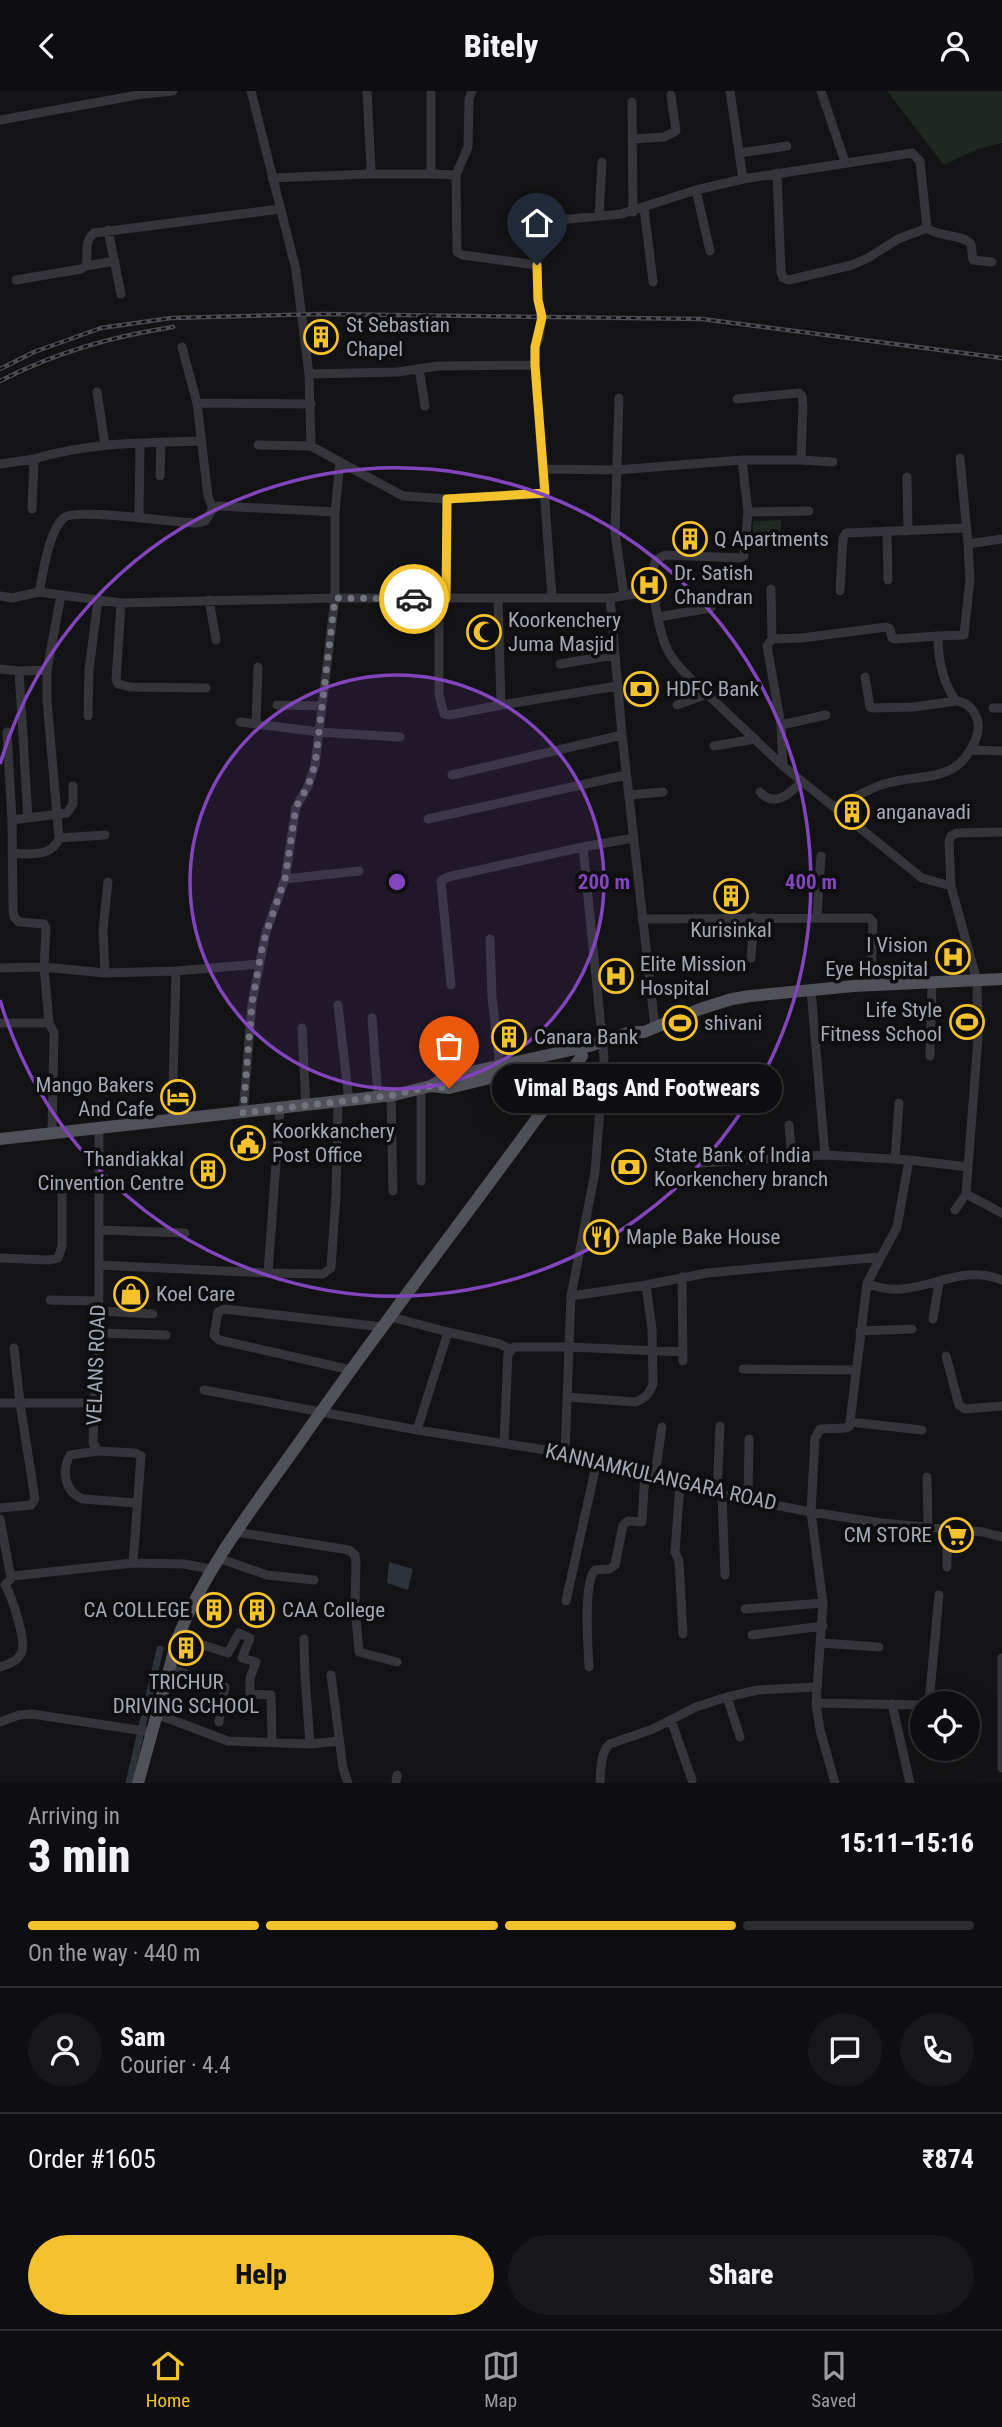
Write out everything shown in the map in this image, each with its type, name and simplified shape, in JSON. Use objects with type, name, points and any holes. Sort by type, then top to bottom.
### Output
[{"type":"main road","points":[[0,1139],[385,1097],[426,1087],[444,1078],[585,1051],[603,1050],[732,999],[871,985],[1002,979]]},
{"type":"main road","points":[[426,1087],[449,1088],[585,1051]]},
{"type":"main road","points":[[138,1783],[145,1732],[156,1714],[178,1637],[215,1564],[351,1370],[509,1159],[585,1051]]},
{"type":"street","points":[[0,120],[173,91]]},
{"type":"street","points":[[251,91],[296,270],[309,374],[311,446]]},
{"type":"street","points":[[367,91],[371,168],[369,174]]},
{"type":"street","points":[[472,91],[469,99],[468,147],[456,175],[457,253],[537,265]]},
{"type":"street","points":[[730,91],[743,179]]},
{"type":"street","points":[[821,91],[845,162]]},
{"type":"street","points":[[431,93],[431,174]]},
{"type":"street","points":[[633,139],[664,137],[676,131],[671,95]]},
{"type":"street","points":[[632,102],[633,212]]},
{"type":"street","points":[[740,153],[788,146]]},
{"type":"street","points":[[552,598],[535,365],[535,347],[542,317],[538,300],[537,265],[538,232],[541,224],[633,212],[696,190],[743,179],[905,153],[917,156],[920,161],[927,228],[930,232],[965,239],[971,244],[973,260],[992,262]]},
{"type":"street","points":[[599,216],[602,162]]},
{"type":"street","points":[[777,173],[783,278],[789,280],[852,265],[898,239],[927,228]]},
{"type":"street","points":[[272,177],[456,175]]},
{"type":"street","points":[[696,190],[710,251]]},
{"type":"street","points":[[644,208],[653,282]]},
{"type":"street","points":[[86,266],[88,238],[94,233],[280,209]]},
{"type":"street","points":[[108,230],[121,294]]},
{"type":"street","points":[[16,280],[115,261]]},
{"type":"street","points":[[182,347],[197,403],[208,496],[213,509]]},
{"type":"street","points":[[309,374],[398,372],[438,366],[535,365]]},
{"type":"street","points":[[419,369],[425,406]]},
{"type":"street","points":[[97,392],[105,445]]},
{"type":"street","points":[[737,399],[794,392],[802,396],[801,460]]},
{"type":"street","points":[[619,398],[615,532],[624,596]]},
{"type":"street","points":[[197,403],[311,404]]},
{"type":"street","points":[[0,464],[34,459],[64,450],[105,445],[201,441]]},
{"type":"street","points":[[139,517],[140,443]]},
{"type":"street","points":[[160,476],[161,443]]},
{"type":"street","points":[[258,445],[311,446],[403,496],[447,499],[545,493]]},
{"type":"street","points":[[772,639],[802,638],[886,627],[895,639],[964,635],[970,579],[960,458]]},
{"type":"street","points":[[32,509],[34,459]]},
{"type":"street","points":[[543,469],[617,470],[742,460],[833,462]]},
{"type":"street","points":[[742,460],[748,512],[745,552],[740,558],[665,555],[654,564],[658,617],[667,648],[673,660],[707,694],[802,782],[922,878],[951,886]]},
{"type":"street","points":[[243,1113],[252,1003],[259,964],[266,933],[285,879],[293,817],[315,765],[335,598],[335,512],[340,462]]},
{"type":"street","points":[[907,477],[908,531]]},
{"type":"street","points":[[447,499],[439,695],[444,714],[617,686]]},
{"type":"street","points":[[39,592],[50,546],[59,523],[65,517],[139,517],[198,523],[205,521],[213,509],[231,506],[335,512]]},
{"type":"street","points":[[748,512],[809,510]]},
{"type":"street","points":[[840,591],[843,538],[846,533],[966,528]]},
{"type":"street","points":[[887,531],[888,580]]},
{"type":"street","points":[[968,544],[1002,539]]},
{"type":"street","points":[[771,589],[772,639],[767,646],[781,725],[783,766]]},
{"type":"street","points":[[0,596],[12,598],[39,592],[121,603],[335,598],[610,598],[654,591]]},
{"type":"street","points":[[12,854],[50,852],[56,847],[58,838],[47,670],[61,595]]},
{"type":"street","points":[[610,598],[642,919],[650,1030]]},
{"type":"street","points":[[498,599],[501,705]]},
{"type":"street","points":[[88,716],[89,670],[98,600]]},
{"type":"street","points":[[209,600],[216,641]]},
{"type":"street","points":[[121,603],[116,680],[118,684],[130,687],[206,688]]},
{"type":"street","points":[[658,617],[711,608]]},
{"type":"street","points":[[937,636],[944,676],[956,701]]},
{"type":"street","points":[[560,664],[614,655]]},
{"type":"street","points":[[256,724],[258,667]]},
{"type":"street","points":[[0,669],[47,670]]},
{"type":"street","points":[[19,671],[28,818]]},
{"type":"street","points":[[835,807],[880,785],[912,777],[948,773],[962,764],[978,735],[978,718],[972,708],[962,702],[914,707],[870,707],[864,677]]},
{"type":"street","points":[[677,705],[707,694]]},
{"type":"street","points":[[277,705],[322,706]]},
{"type":"street","points":[[781,725],[826,715]]},
{"type":"street","points":[[240,722],[319,732],[400,737]]},
{"type":"street","points":[[7,732],[5,784],[12,820],[14,918],[19,922],[44,924],[46,929],[44,967],[49,1023],[54,1033],[52,1133]]},
{"type":"street","points":[[452,775],[622,735]]},
{"type":"street","points":[[714,746],[755,739]]},
{"type":"street","points":[[971,750],[1002,751]]},
{"type":"street","points":[[428,818],[626,775]]},
{"type":"street","points":[[760,792],[766,799],[775,800],[789,795],[802,782]]},
{"type":"street","points":[[12,820],[66,813],[73,804],[73,786]]},
{"type":"street","points":[[629,795],[663,792]]},
{"type":"street","points":[[955,1210],[965,1195],[968,1167],[978,1037],[977,981],[951,886],[948,842],[951,836],[957,833],[1002,832]]},
{"type":"street","points":[[58,838],[105,835]]},
{"type":"street","points":[[451,985],[441,881],[448,877],[633,838]]},
{"type":"street","points":[[565,1453],[570,1296],[595,1172],[603,1050],[583,847]]},
{"type":"street","points":[[817,917],[821,856]]},
{"type":"street","points":[[285,879],[359,871]]},
{"type":"street","points":[[105,973],[103,930],[108,882]]},
{"type":"street","points":[[751,958],[754,917]]},
{"type":"street","points":[[642,919],[869,918],[873,922],[871,985]]},
{"type":"street","points":[[490,939],[492,997],[500,1067]]},
{"type":"street","points":[[0,968],[44,967],[105,973],[176,971],[259,964]]},
{"type":"street","points":[[172,1119],[176,971]]},
{"type":"street","points":[[930,1056],[932,982]]},
{"type":"street","points":[[811,990],[825,1155]]},
{"type":"street","points":[[99,1265],[323,1274],[331,1268],[343,1102],[338,1005]]},
{"type":"street","points":[[372,1018],[385,1097],[393,1191]]},
{"type":"street","points":[[0,1023],[49,1023]]},
{"type":"street","points":[[302,1028],[306,1106]]},
{"type":"street","points":[[421,1181],[426,1087]]},
{"type":"street","points":[[894,1159],[899,1103]]},
{"type":"street","points":[[268,1273],[280,1108]]},
{"type":"street","points":[[789,1125],[792,1157]]},
{"type":"street","name":"VELANS ROAD","points":[[99,1128],[99,1306],[93,1443],[98,1451],[139,1454],[141,1462],[132,1563]]},
{"type":"street","points":[[701,1163],[825,1155],[968,1167]]},
{"type":"street","points":[[835,1783],[820,1730],[816,1703],[823,1603],[811,1512],[812,1472],[817,1432],[823,1428],[849,1427],[867,1283],[897,1227],[909,1160]]},
{"type":"street","points":[[0,1258],[58,1258],[62,1246],[62,1189],[69,1184],[100,1183]]},
{"type":"street","points":[[965,1195],[1002,1213]]},
{"type":"street","points":[[100,1230],[186,1233]]},
{"type":"street","points":[[570,1296],[707,1273],[880,1257]]},
{"type":"street","points":[[867,1283],[888,1290],[977,1273],[1002,1280]]},
{"type":"street","points":[[351,1370],[219,1340],[214,1335],[218,1312],[224,1309],[356,1322],[387,1322],[448,1332],[500,1344],[510,1349],[569,1347],[653,1352],[683,1357],[682,1277]]},
{"type":"street","points":[[933,1319],[939,1282]]},
{"type":"street","points":[[567,1397],[635,1402],[644,1399],[653,1384],[652,1329],[646,1285]]},
{"type":"street","points":[[50,1300],[153,1314]]},
{"type":"street","points":[[860,1331],[912,1329]]},
{"type":"street","points":[[417,1430],[448,1332]]},
{"type":"street","points":[[98,1333],[166,1335]]},
{"type":"street","points":[[0,1508],[31,1505],[35,1499],[14,1348]]},
{"type":"street","points":[[504,1443],[510,1349]]},
{"type":"street","points":[[946,1356],[959,1405],[965,1409],[1002,1406]]},
{"type":"street","points":[[743,1369],[855,1370]]},
{"type":"street","name":"KANNAMKULANGARA ROAD","points":[[204,1390],[417,1430],[565,1453],[720,1494],[811,1512],[1002,1537]]},
{"type":"street","points":[[0,1403],[95,1403]]},
{"type":"street","points":[[850,1422],[922,1430]]},
{"type":"street","points":[[720,1426],[720,1494],[725,1576]]},
{"type":"street","points":[[655,1475],[662,1427]]},
{"type":"street","points":[[748,1499],[750,1439]]},
{"type":"street","points":[[98,1451],[69,1455],[65,1478],[70,1489],[83,1499],[137,1503]]},
{"type":"street","points":[[566,1601],[597,1461]]},
{"type":"street","points":[[589,1667],[587,1619],[590,1577],[595,1570],[610,1569],[615,1565],[623,1525],[628,1521],[642,1522],[645,1472]]},
{"type":"street","points":[[927,1477],[928,1527]]},
{"type":"street","points":[[680,1483],[675,1552],[678,1561],[683,1634]]},
{"type":"street","points":[[1,1523],[13,1576]]},
{"type":"street","points":[[947,1529],[947,1567]]},
{"type":"street","points":[[236,1532],[349,1550],[355,1555],[356,1563],[355,1606],[359,1652],[397,1662]]},
{"type":"street","points":[[0,1667],[18,1660],[23,1650],[13,1607],[3,1585],[13,1576],[132,1563],[215,1564],[267,1575],[314,1580]]},
{"type":"street","points":[[930,1691],[939,1595]]},
{"type":"street","points":[[745,1609],[823,1603]]},
{"type":"street","points":[[751,1635],[822,1626]]},
{"type":"street","points":[[230,1654],[239,1633],[250,1638],[242,1658]]},
{"type":"street","points":[[178,1637],[256,1662],[250,1678],[250,1693],[271,1695],[272,1743]]},
{"type":"street","points":[[304,1639],[304,1676],[310,1744]]},
{"type":"street","points":[[821,1643],[879,1647]]},
{"type":"street","points":[[1002,1658],[1002,1768]]},
{"type":"street","points":[[169,1668],[225,1687],[219,1722]]},
{"type":"street","points":[[331,1675],[343,1768],[348,1783]]},
{"type":"street","points":[[600,1783],[605,1748],[610,1744],[696,1707],[727,1697],[758,1690],[816,1687]]},
{"type":"street","points":[[727,1697],[740,1737]]},
{"type":"street","points":[[816,1703],[910,1705]]},
{"type":"street","points":[[892,1704],[910,1783]]},
{"type":"street","points":[[156,1714],[228,1741],[310,1744],[339,1741]]},
{"type":"street","points":[[0,1722],[19,1715],[45,1715],[145,1732]]},
{"type":"street","points":[[671,1720],[692,1780]]},
{"type":"shaded area","points":[[887,91],[1002,91],[1002,143],[978,149],[944,165]]},
{"type":"shaded area","points":[[781,520],[781,541],[753,541],[753,521]]},
{"type":"shaded area","points":[[389,1562],[413,1569],[408,1590],[387,1583]]},
{"type":"waterway","points":[[129,1783],[160,1649]]},
{"type":"railway","points":[[0,369],[34,352],[101,328],[171,318],[321,314],[702,319],[1002,358]]},
{"type":"railway","points":[[0,381],[84,347],[173,327]]},
{"type":"way so far","points":[[414,599],[335,598],[315,765],[308,786],[296,807],[285,879],[262,948],[252,1003],[243,1113],[394,1095],[431,1086],[449,1088]]},
{"type":"place","name":"St Sebastian Chapel","points":[[321,337]]},
{"type":"place","name":"Q Apartments","points":[[690,539]]},
{"type":"place","name":"Dr. Satish Chandran","points":[[649,585]]},
{"type":"place","name":"Koorkenchery Juma Masjid","points":[[484,632]]},
{"type":"place","name":"HDFC Bank","points":[[641,689]]},
{"type":"place","name":"anganavadi","points":[[852,812]]},
{"type":"place","name":"Kurisinkal","points":[[731,896]]},
{"type":"place","name":"I Vision Eye Hospital","points":[[953,957]]},
{"type":"place","name":"Elite Mission Hospital","points":[[616,976]]},
{"type":"place","name":"Life Style Fitness School","points":[[967,1022]]},
{"type":"place","name":"shivani","points":[[680,1023]]},
{"type":"place","name":"Canara Bank","points":[[509,1037]]},
{"type":"place","name":"Vimal Bags And Footwears","points":[[449,1088]]},
{"type":"place","name":"Mango Bakers And Cafe","points":[[178,1097]]},
{"type":"place","name":"Koorkkanchery Post Office","points":[[248,1143]]},
{"type":"place","name":"State Bank of India Koorkenchery branch","points":[[629,1167]]},
{"type":"place","name":"Thandiakkal Cinvention Centre","points":[[208,1171]]},
{"type":"place","name":"Maple Bake House","points":[[601,1237]]},
{"type":"place","name":"Koel Care","points":[[131,1294]]},
{"type":"place","name":"CM STORE","points":[[956,1535]]},
{"type":"place","name":"CA COLLEGE","points":[[214,1610]]},
{"type":"place","name":"CAA College","points":[[257,1610]]},
{"type":"place","name":"TRICHUR DRIVING SCHOOL","points":[[186,1648]]},
{"type":"route","points":[[414,599],[446,599],[447,499],[545,493],[535,365],[535,347],[542,317],[538,300],[537,265]]}]
